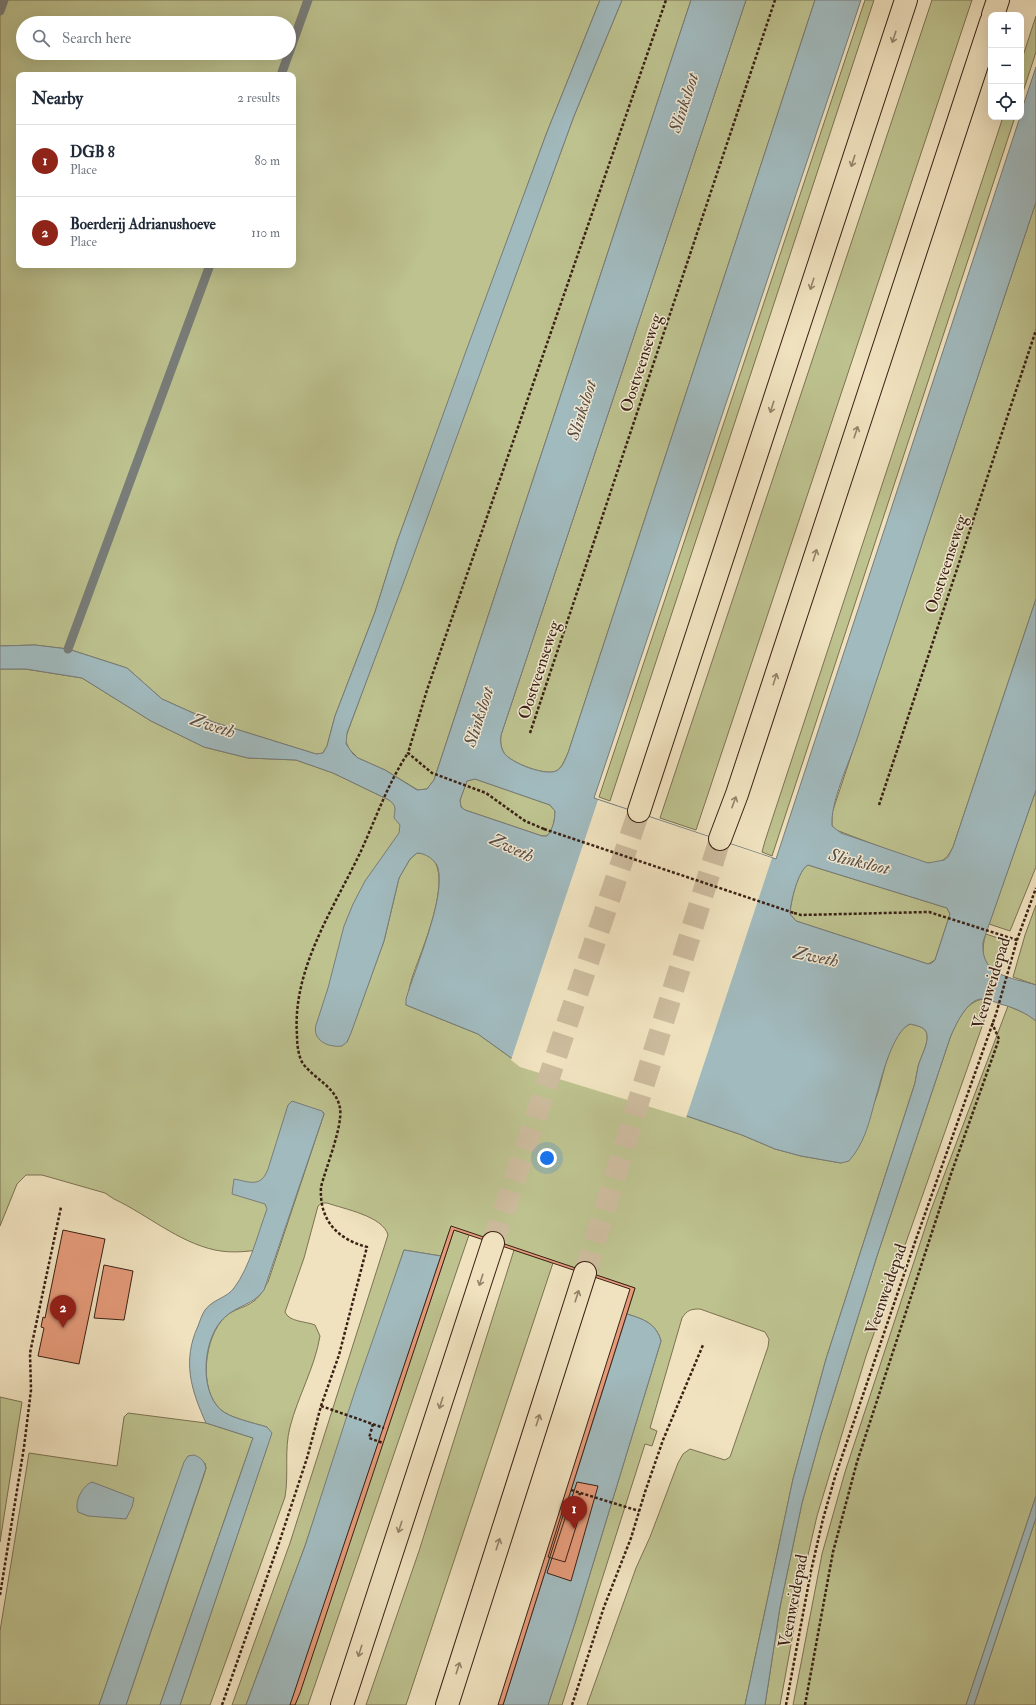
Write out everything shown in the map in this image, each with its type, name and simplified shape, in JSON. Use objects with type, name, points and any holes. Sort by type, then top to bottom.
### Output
[{"type":"highway","points":[[638,811],[906,0]]},
{"type":"highway","points":[[994,12],[998,0]]},
{"type":"highway","points":[[720,839],[737,794],[988,31]]},
{"type":"highway","points":[[342,1705],[493,1243]]},
{"type":"highway","points":[[446,1705],[585,1273]]},
{"type":"path","points":[[222,1705],[283,1533],[307,1458],[321,1406],[339,1355],[367,1247],[346,1240],[335,1231],[327,1220],[320,1197],[321,1187],[340,1122],[340,1109],[337,1098],[330,1089],[309,1070],[302,1061],[298,1052],[296,1019],[305,974],[326,920],[349,876],[395,772],[408,753],[427,690],[666,0]]},
{"type":"path","name":"Oostveenseweg","points":[[530,733],[775,0]]},
{"type":"path","name":"Oostveenseweg","points":[[879,805],[1036,330]]},
{"type":"path","points":[[408,753],[432,773],[469,786],[486,794],[525,821],[544,829],[794,913],[801,915],[918,912],[939,915],[1017,940]]},
{"type":"path","name":"Veenweidepad","points":[[786,1705],[811,1571],[833,1484],[912,1250],[996,1014],[1017,940],[1036,888]]},
{"type":"path","points":[[805,1705],[833,1552],[857,1462],[951,1174],[1000,1039],[992,1023]]},
{"type":"path","points":[[0,1595],[24,1447],[31,1390],[30,1353],[61,1206]]},
{"type":"path","points":[[572,1705],[604,1607],[631,1538],[663,1440],[703,1345]]},
{"type":"path","points":[[321,1406],[384,1428]]},
{"type":"path","points":[[374,1424],[369,1438],[383,1443]]},
{"type":"path","points":[[571,1490],[639,1511]]},
{"type":"path","points":[[563,1502],[576,1506],[580,1493]]},
{"type":"green space","points":[[0,0],[600,0],[547,132],[397,542],[375,612],[335,716],[327,746],[322,754],[316,754],[213,722],[162,699],[127,668],[68,649],[35,645],[0,646]]},
{"type":"green space","points":[[622,0],[691,0],[434,780],[427,789],[418,790],[385,770],[358,758],[349,749],[345,739],[574,116]]},
{"type":"green space","points":[[746,0],[815,0],[568,753],[562,766],[556,771],[544,772],[528,768],[514,761],[504,753],[501,747],[501,735]]},
{"type":"green space","points":[[865,0],[874,0],[610,801],[599,797]]},
{"type":"green space","points":[[932,0],[972,0],[696,830],[660,818]]},
{"type":"green space","points":[[1036,16],[1036,52],[1024,89],[1024,53]]},
{"type":"green space","points":[[1002,120],[1014,120],[772,856],[762,852]]},
{"type":"green space","points":[[1036,202],[1036,599],[953,847],[950,853],[942,861],[927,863],[915,860],[836,830],[832,826],[832,813]]},
{"type":"green space","points":[[0,669],[25,669],[82,678],[151,721],[204,747],[248,758],[296,760],[333,773],[389,800],[394,804],[408,825],[347,1042],[384,941],[399,878],[410,859],[417,853],[431,858],[438,870],[439,887],[436,907],[430,929],[412,978],[406,1005],[478,1034],[521,1065],[684,1115],[742,1135],[775,1149],[801,1156],[841,1163],[873,1106],[888,1057],[897,1037],[903,1029],[910,1024],[925,1030],[927,1038],[919,1063],[915,1083],[826,1359],[793,1479],[745,1705],[587,1705],[636,1568],[683,1454],[690,1449],[725,1460],[730,1457],[768,1347],[769,1339],[765,1332],[700,1309],[690,1310],[682,1318],[650,1428],[657,1431],[652,1446],[645,1444],[562,1705],[548,1705],[575,1623],[661,1341],[656,1330],[652,1326],[643,1320],[627,1314],[635,1288],[451,1227],[441,1256],[404,1250],[305,1546],[246,1705],[232,1705],[290,1543],[388,1235],[385,1228],[371,1218],[327,1203],[322,1203],[318,1206],[304,1258],[285,1312],[290,1318],[315,1325],[320,1336],[318,1348],[293,1415],[288,1436],[285,1497],[210,1705],[180,1705],[267,1447],[267,1427],[242,1420],[225,1413],[214,1401],[209,1390],[207,1377],[206,1364],[208,1350],[212,1337],[225,1317],[256,1299],[268,1282],[324,1114],[323,1112],[270,1248],[229,1252],[201,1246],[176,1235],[105,1193],[42,1175],[26,1175],[17,1184],[0,1226]]},
{"type":"green space","points":[[475,779],[550,805],[555,811],[555,818],[547,836],[542,836],[465,810],[461,807],[460,800],[467,781]]},
{"type":"green space","points":[[1036,790],[1036,867],[1010,931],[989,924]]},
{"type":"green space","points":[[808,865],[947,908],[950,914],[935,960],[928,964],[796,921],[790,914],[791,903],[795,887],[801,873]]},
{"type":"green space","points":[[1036,905],[1036,985],[1013,977],[1025,935]]},
{"type":"green space","points":[[986,934],[1007,941],[998,972],[992,970],[985,961],[983,945]]},
{"type":"green space","points":[[983,999],[991,1001],[866,1356],[817,1516],[805,1568],[780,1705],[765,1705],[780,1607],[802,1503],[821,1435],[877,1256],[950,1038],[958,1020],[966,1009],[971,1004]]},
{"type":"green space","points":[[1008,1006],[1029,1015],[1036,1021],[1036,1496],[966,1705],[793,1705],[822,1554],[845,1472],[931,1210]]},
{"type":"green space","points":[[454,1230],[469,1235],[308,1705],[295,1705]]},
{"type":"green space","points":[[514,1250],[553,1263],[406,1705],[366,1705],[419,1551]]},
{"type":"green space","points":[[0,1397],[22,1402],[0,1542]]},
{"type":"green space","points":[[128,1413],[206,1423],[253,1438],[160,1705],[126,1705],[204,1475],[206,1468],[205,1463],[177,1483],[99,1705],[0,1705],[0,1631],[29,1453],[117,1466],[124,1417]]},
{"type":"green space","points":[[1036,1518],[1036,1705],[974,1705]]},
{"type":"water","points":[[600,0],[622,0],[574,116],[347,733],[346,744],[353,754],[358,758],[385,770],[417,790],[427,789],[434,780],[691,0],[746,0],[501,735],[502,749],[508,757],[528,768],[544,772],[558,770],[562,766],[568,753],[815,0],[861,0],[594,798],[776,859],[1019,120],[1024,120],[1024,103],[1036,67],[1036,202],[837,795],[832,817],[832,826],[841,833],[928,863],[944,860],[948,857],[953,847],[1036,599],[1036,790],[983,942],[983,953],[986,962],[999,973],[1007,977],[1036,985],[1036,1021],[1028,1015],[1014,1009],[982,999],[971,1003],[958,1020],[950,1038],[877,1256],[821,1435],[802,1503],[780,1607],[765,1705],[745,1705],[793,1479],[826,1359],[915,1083],[919,1063],[927,1038],[925,1030],[910,1024],[902,1031],[895,1042],[888,1057],[869,1123],[862,1141],[849,1161],[841,1163],[801,1156],[775,1149],[742,1135],[684,1115],[521,1065],[478,1034],[406,1005],[406,999],[434,914],[438,897],[439,881],[437,865],[427,856],[417,853],[410,859],[399,878],[384,941],[347,1042],[342,1046],[331,1046],[322,1042],[316,1035],[316,1025],[328,988],[344,926],[353,904],[365,881],[399,833],[400,825],[394,818],[395,808],[393,804],[389,800],[333,773],[296,760],[248,758],[204,747],[151,721],[82,678],[26,669],[0,669],[0,646],[35,645],[68,649],[127,668],[162,699],[213,722],[316,754],[323,753],[327,746],[335,716],[375,612],[397,542],[547,132]],"holes":[[[475,779],[550,805],[555,811],[555,818],[547,836],[542,836],[465,810],[461,807],[460,800],[467,781]],[[808,865],[947,908],[950,914],[935,960],[928,964],[796,921],[790,914],[795,888],[801,873]]]},
{"type":"water","points":[[292,1101],[322,1111],[324,1114],[264,1290],[255,1299],[225,1317],[212,1337],[206,1363],[206,1377],[209,1390],[214,1401],[221,1410],[236,1418],[267,1427],[272,1433],[180,1705],[160,1705],[253,1438],[206,1423],[196,1399],[190,1375],[190,1351],[193,1339],[205,1310],[212,1303],[228,1294],[240,1280],[253,1250],[267,1209],[265,1204],[232,1194],[234,1179],[254,1182],[262,1179],[265,1175],[288,1105]]},
{"type":"water","points":[[404,1250],[441,1256],[295,1692],[290,1705],[246,1705],[305,1546],[354,1394]]},
{"type":"water","points":[[627,1314],[643,1320],[652,1326],[659,1335],[661,1341],[575,1623],[548,1705],[503,1705]]},
{"type":"water","points":[[194,1455],[202,1460],[206,1468],[126,1705],[99,1705],[184,1462],[188,1456]]},
{"type":"water","points":[[92,1482],[134,1498],[132,1507],[126,1519],[88,1516],[78,1512],[78,1499],[85,1487]]},
{"type":"water","points":[[1036,1496],[1036,1518],[974,1705],[966,1705]]},
{"type":"pier","points":[[598,800],[772,858],[686,1118],[520,1067],[511,1060]]},
{"type":"building","points":[[451,1226],[635,1288],[503,1705],[498,1705],[630,1289],[454,1230],[300,1693],[295,1705],[290,1705]]},
{"type":"building","points":[[63,1230],[105,1239],[79,1364],[38,1356],[44,1328],[41,1327],[43,1317],[45,1318]]},
{"type":"building","points":[[104,1265],[133,1271],[124,1320],[94,1318]]},
{"type":"building","points":[[577,1482],[598,1486],[571,1581],[547,1573]]},
{"type":"building","points":[[564,1506],[581,1511],[565,1562],[548,1557]]},
{"type":"waterway","points":[[0,11],[4,0]]},
{"type":"waterway","points":[[296,33],[308,0]]},
{"type":"waterway","points":[[282,72],[286,60]]},
{"type":"waterway","points":[[68,649],[209,268]]},
{"type":"tunnel","points":[[493,1243],[639,811]]},
{"type":"tunnel","points":[[585,1273],[720,839]]},
{"type":"place","name":"Boerderij Adrianushoeve","points":[[63,1328]]},
{"type":"place","name":"DGB 8","points":[[574,1529]]},
{"type":"water label","name":"Slinksloot","points":[[684,103]]},
{"type":"water label","name":"Slinksloot","points":[[582,410]]},
{"type":"water label","name":"Slinksloot","points":[[479,717]]},
{"type":"water label","name":"Zweth","points":[[213,726]]},
{"type":"water label","name":"Zweth","points":[[512,848]]},
{"type":"water label","name":"Slinksloot","points":[[859,862]]},
{"type":"water label","name":"Zweth","points":[[816,957]]}]
